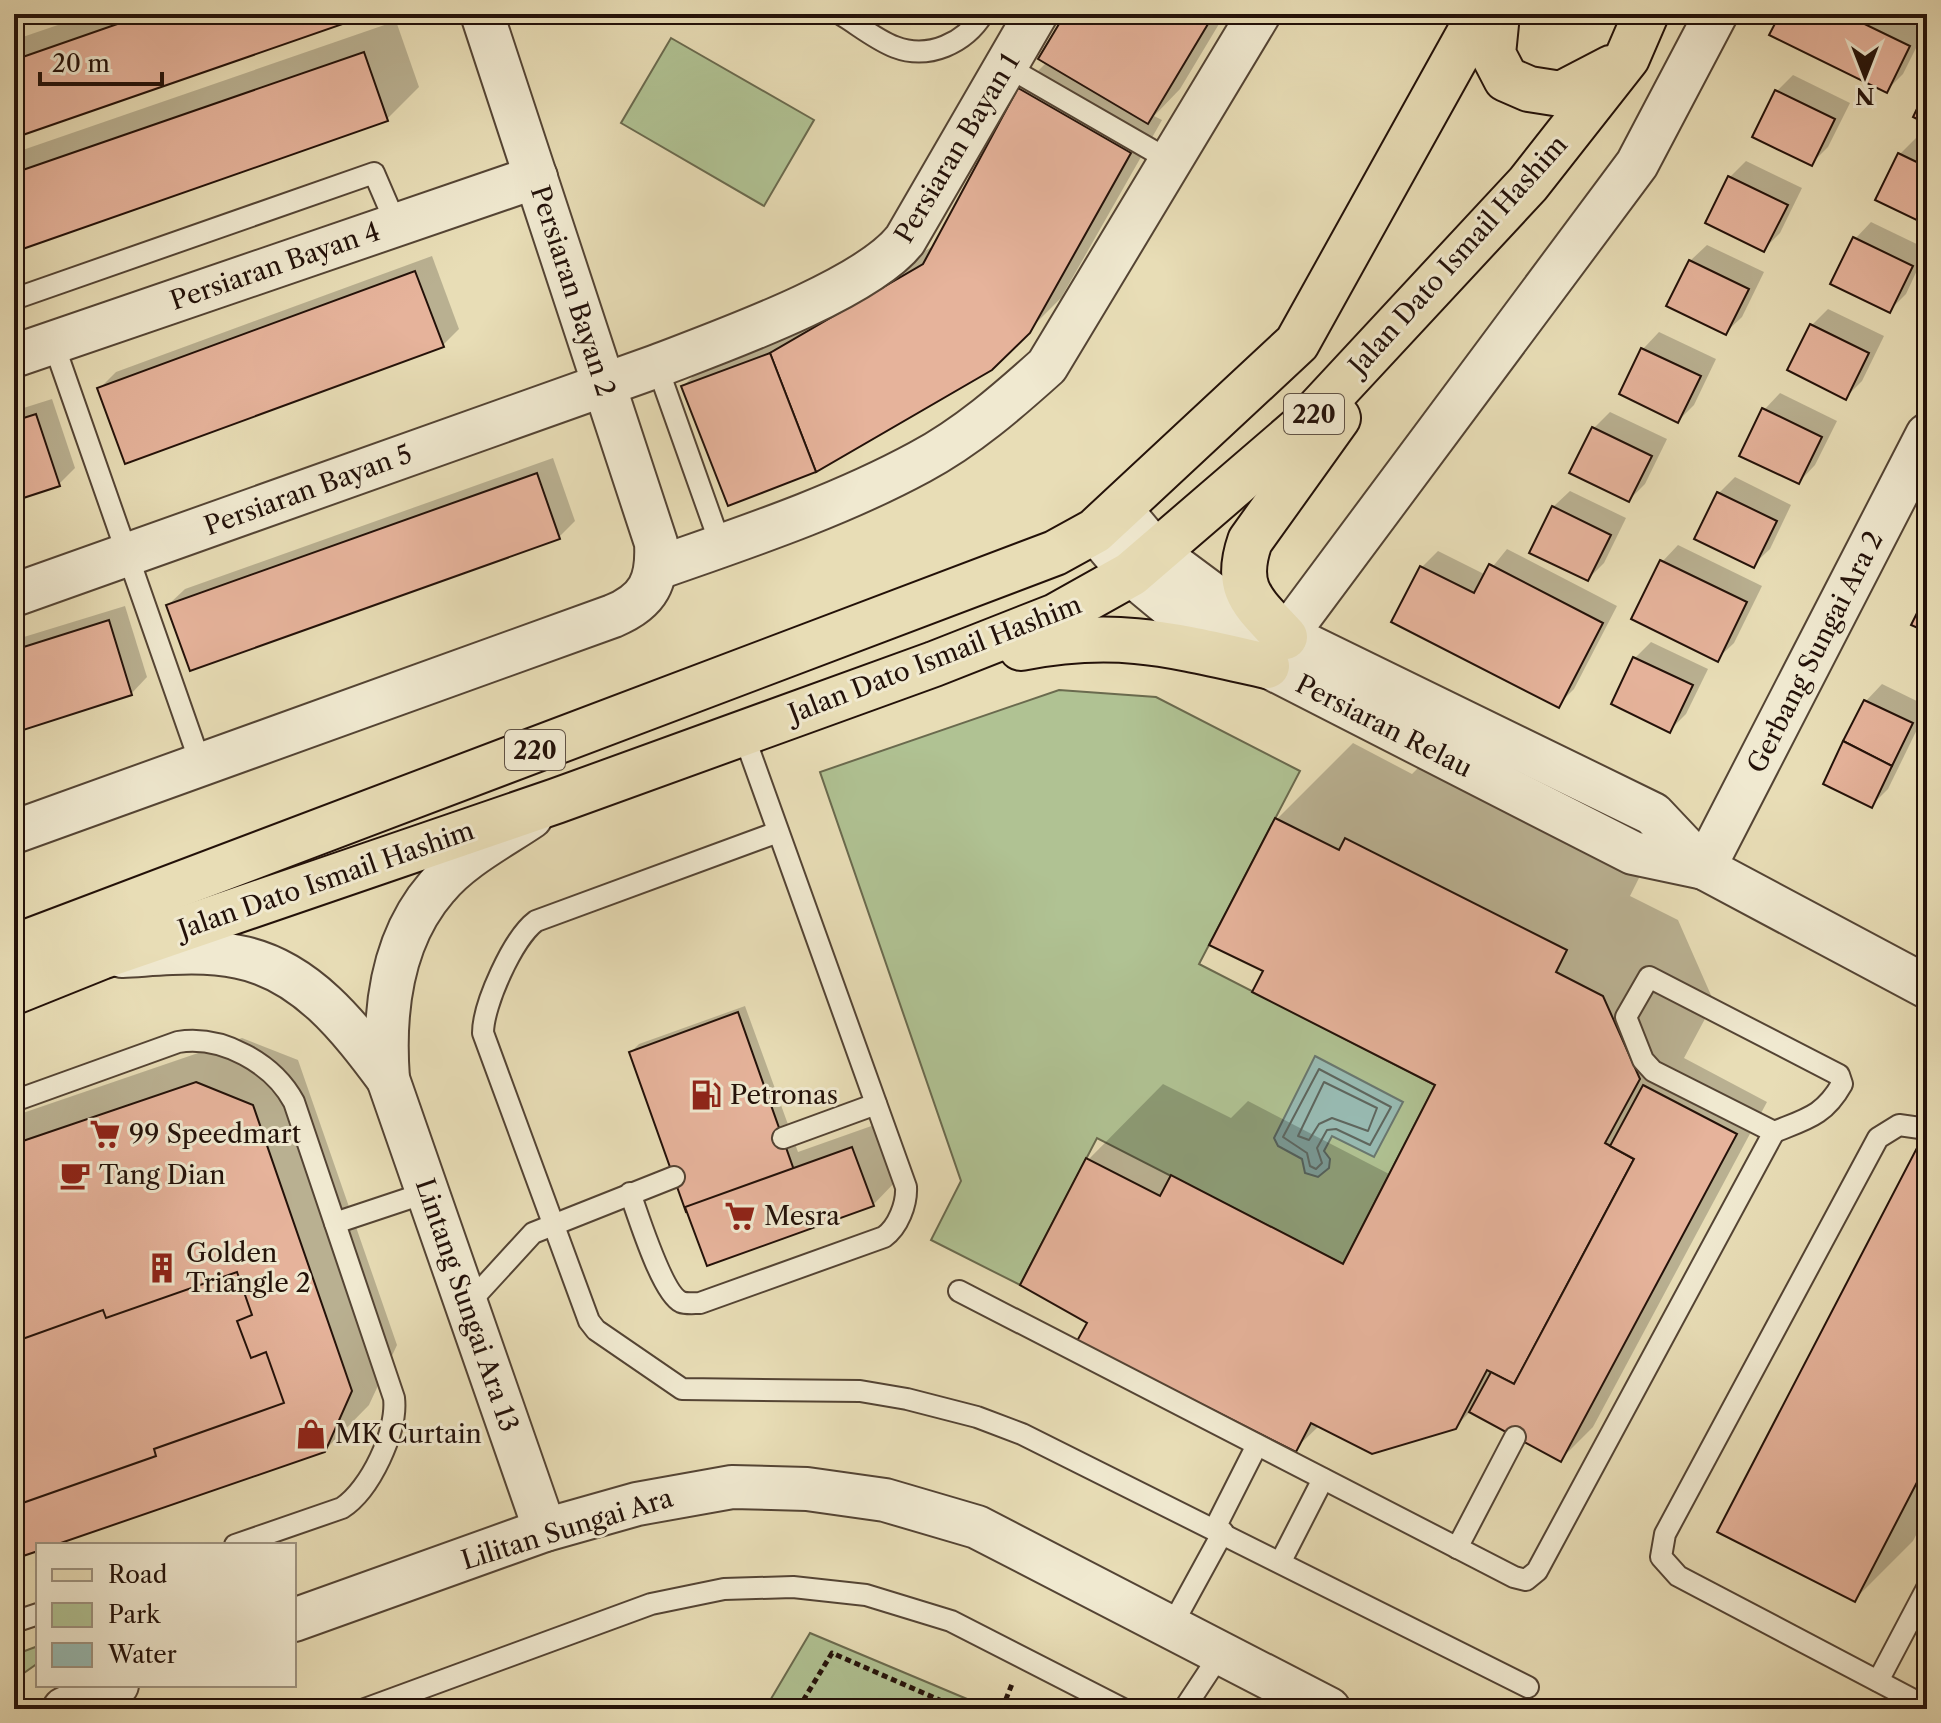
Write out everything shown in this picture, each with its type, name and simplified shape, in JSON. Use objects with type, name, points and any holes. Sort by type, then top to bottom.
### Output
[{"type":"main road","name":"Jalan Dato Ismail Hashim","points":[[14,947],[1055,553],[1107,520],[1297,343],[1480,14]]},
{"type":"main road","points":[[1497,14],[1493,54],[1506,79],[1529,89],[1561,94],[1588,83],[1627,58]]},
{"type":"main road","name":"Jalan Dato Ismail Hashim","points":[[14,992],[101,957],[556,801],[934,664],[1056,616],[1144,563],[1304,425],[1528,184],[1627,58],[1646,14]]},
{"type":"main road","points":[[1276,652],[1246,593],[1243,574],[1250,541],[1456,259]]},
{"type":"main road","points":[[934,664],[1066,639],[1118,637],[1276,652]]},
{"type":"street","name":"Persiaran Bayan 2","points":[[482,14],[656,543],[658,568]]},
{"type":"street","name":"Persiaran Bayan 1","points":[[603,385],[753,329],[830,292],[896,252],[1036,14]]},
{"type":"street","points":[[14,832],[631,608],[644,595],[658,568],[805,516],[921,462],[1003,406],[1047,366],[1259,14]]},
{"type":"street","points":[[1276,652],[1637,164],[1716,14]]},
{"type":"street","name":"Persiaran Bayan 4","points":[[14,356],[536,177]]},
{"type":"street","name":"Persiaran Bayan 5","points":[[14,595],[603,385]]},
{"type":"street","name":"Gerbang Sungai Ara 2","points":[[1704,868],[1927,435]]},
{"type":"street","name":"Persiaran Relau","points":[[1107,520],[1144,563],[1184,618],[1276,652],[1633,853],[1704,868],[1927,987]]},
{"type":"street","name":"Lintang Sungai Ara 13","points":[[545,1530],[388,1079],[385,1035],[390,993],[416,914],[438,885],[476,854],[556,801]]},
{"type":"street","name":"Lintang Sungai Ara 13","points":[[101,957],[195,952],[241,957],[311,991],[352,1032],[388,1079]]},
{"type":"street","name":"Lilitan Sungai Ara","points":[[296,1619],[545,1530],[637,1504],[732,1487],[807,1489],[885,1500],[977,1527],[1329,1709]]},
{"type":"street","points":[[64,1709],[113,1687]]},
{"type":"lane","points":[[840,14],[896,48],[942,50],[975,28],[983,14]]},
{"type":"lane","points":[[1006,66],[1169,160]]},
{"type":"lane","points":[[14,299],[374,173],[396,224]]},
{"type":"lane","points":[[53,342],[201,765]]},
{"type":"lane","points":[[657,366],[721,546]]},
{"type":"lane","points":[[630,1193],[667,1286],[681,1302],[700,1303],[884,1237],[894,1227],[906,1194],[743,733]]},
{"type":"lane","points":[[778,832],[536,921],[522,937],[485,1008],[483,1033],[589,1321],[596,1330],[682,1389],[860,1391],[977,1417],[1022,1434],[1528,1687]]},
{"type":"lane","points":[[959,1291],[1457,1548],[1526,1580],[1537,1571],[1774,1132],[1826,1109],[1842,1079],[1649,977],[1626,1017],[1647,1066],[1774,1132]]},
{"type":"lane","points":[[14,1101],[178,1042],[198,1039],[218,1043],[264,1066],[283,1082],[294,1102],[394,1398],[394,1426],[355,1500],[342,1508],[241,1543]]},
{"type":"lane","points":[[783,1138],[876,1104]]},
{"type":"lane","points":[[1927,1129],[1899,1125],[1878,1138],[1665,1534],[1661,1557],[1678,1576],[1927,1707]]},
{"type":"lane","points":[[467,1305],[524,1241],[554,1223],[674,1177]]},
{"type":"lane","points":[[335,1223],[428,1192]]},
{"type":"lane","points":[[1457,1548],[1515,1437]]},
{"type":"lane","points":[[1171,1627],[1257,1445]]},
{"type":"lane","points":[[1281,1561],[1323,1479]]},
{"type":"lane","points":[[365,1709],[651,1604],[724,1589],[793,1587],[866,1595],[951,1621],[1123,1709]]},
{"type":"lane","points":[[1878,1681],[1927,1588]]},
{"type":"lane","points":[[14,1622],[36,1615]]},
{"type":"lane","points":[[1184,1709],[1221,1653]]},
{"type":"path","points":[[798,1709],[832,1653],[960,1709]]},
{"type":"green space","points":[[671,38],[814,120],[764,206],[621,123]]},
{"type":"green space","points":[[1059,690],[1156,697],[1300,771],[1199,964],[1435,1085],[1343,1264],[1097,1138],[1020,1285],[931,1240],[961,1181],[820,772]]},
{"type":"green space","points":[[810,1633],[979,1704],[989,1709],[765,1709]]},
{"type":"green space","points":[[36,1647],[36,1664],[14,1680],[14,1655]]},
{"type":"water","points":[[1315,1056],[1403,1102],[1374,1157],[1332,1136],[1324,1151],[1330,1159],[1329,1168],[1318,1177],[1305,1173],[1302,1159],[1278,1146],[1274,1138]]},
{"type":"building","points":[[146,14],[358,14],[360,18],[14,138],[14,60]]},
{"type":"building","points":[[1065,14],[1214,14],[1148,124],[1038,59]]},
{"type":"building","points":[[1780,14],[1844,14],[1910,46],[1887,93],[1769,35]]},
{"type":"building","points":[[364,52],[388,121],[14,252],[14,173]]},
{"type":"building","points":[[1018,88],[1131,153],[1030,333],[992,370],[816,472],[770,353],[923,264]]},
{"type":"building","points":[[1927,88],[1927,124],[1913,117]]},
{"type":"building","points":[[1775,90],[1835,119],[1812,166],[1752,137]]},
{"type":"building","points":[[1898,153],[1927,167],[1927,225],[1875,200]]},
{"type":"building","points":[[1728,176],[1788,205],[1764,252],[1705,223]]},
{"type":"building","points":[[1853,237],[1913,266],[1890,313],[1830,284]]},
{"type":"building","points":[[1689,260],[1749,289],[1726,335],[1666,306]]},
{"type":"building","points":[[415,271],[444,347],[125,464],[97,388]]},
{"type":"building","points":[[1810,324],[1869,353],[1846,400],[1787,370]]},
{"type":"building","points":[[1641,348],[1701,376],[1678,423],[1619,394]]},
{"type":"building","points":[[770,353],[816,472],[728,506],[681,386]]},
{"type":"building","points":[[1762,408],[1822,437],[1799,484],[1739,456]]},
{"type":"building","points":[[36,414],[60,486],[14,501],[14,421]]},
{"type":"building","points":[[1592,427],[1652,456],[1629,502],[1569,473]]},
{"type":"building","points":[[537,473],[560,539],[190,671],[166,605]]},
{"type":"building","points":[[1717,492],[1777,521],[1754,568],[1694,539]]},
{"type":"building","points":[[1552,506],[1611,535],[1588,581],[1529,553]]},
{"type":"building","points":[[1660,560],[1747,602],[1718,662],[1631,619]]},
{"type":"building","points":[[1489,564],[1603,623],[1559,708],[1391,622],[1420,566],[1474,593]]},
{"type":"building","points":[[1927,593],[1927,632],[1911,625]]},
{"type":"building","points":[[109,620],[132,695],[14,733],[14,650]]},
{"type":"building","points":[[1633,657],[1693,685],[1670,733],[1611,704]]},
{"type":"building","points":[[1864,700],[1913,723],[1892,766],[1843,741]]},
{"type":"building","points":[[1843,741],[1892,766],[1872,808],[1823,784]]},
{"type":"building","points":[[1275,818],[1339,850],[1345,838],[1567,950],[1556,972],[1603,996],[1640,1079],[1605,1143],[1634,1159],[1514,1384],[1487,1370],[1456,1429],[1372,1454],[1311,1423],[1296,1452],[1077,1341],[1087,1323],[1020,1285],[1086,1158],[1160,1196],[1171,1175],[1343,1264],[1435,1085],[1252,992],[1263,971],[1209,945]]},
{"type":"building","name":"Petronas","points":[[738,1012],[795,1173],[686,1212],[629,1052]]},
{"type":"building","name":"Golden Triangle 2","points":[[196,1082],[253,1105],[352,1391],[325,1452],[61,1543],[36,1543],[36,1552],[14,1559],[14,1144]]},
{"type":"building","points":[[1643,1085],[1737,1134],[1561,1462],[1469,1412],[1491,1372],[1514,1384],[1634,1159],[1610,1146]]},
{"type":"building","points":[[1919,1144],[1927,1148],[1927,1463],[1855,1602],[1717,1532]]},
{"type":"building","points":[[852,1147],[874,1206],[707,1266],[685,1207]]},
{"type":"building","points":[[237,1272],[252,1315],[237,1321],[251,1358],[266,1352],[284,1403],[154,1449],[156,1456],[14,1506],[14,1342],[103,1310],[106,1318]]},
{"type":"place","name":"Petronas","points":[[706,1095]]},
{"type":"place","name":"99 Speedmart","points":[[105,1134]]},
{"type":"place","name":"Tang Dian","points":[[75,1175]]},
{"type":"place","name":"Mesra","points":[[740,1216]]},
{"type":"place","name":"Golden Triangle 2","points":[[162,1268]]},
{"type":"place","name":"MK Curtain","points":[[311,1434]]}]
